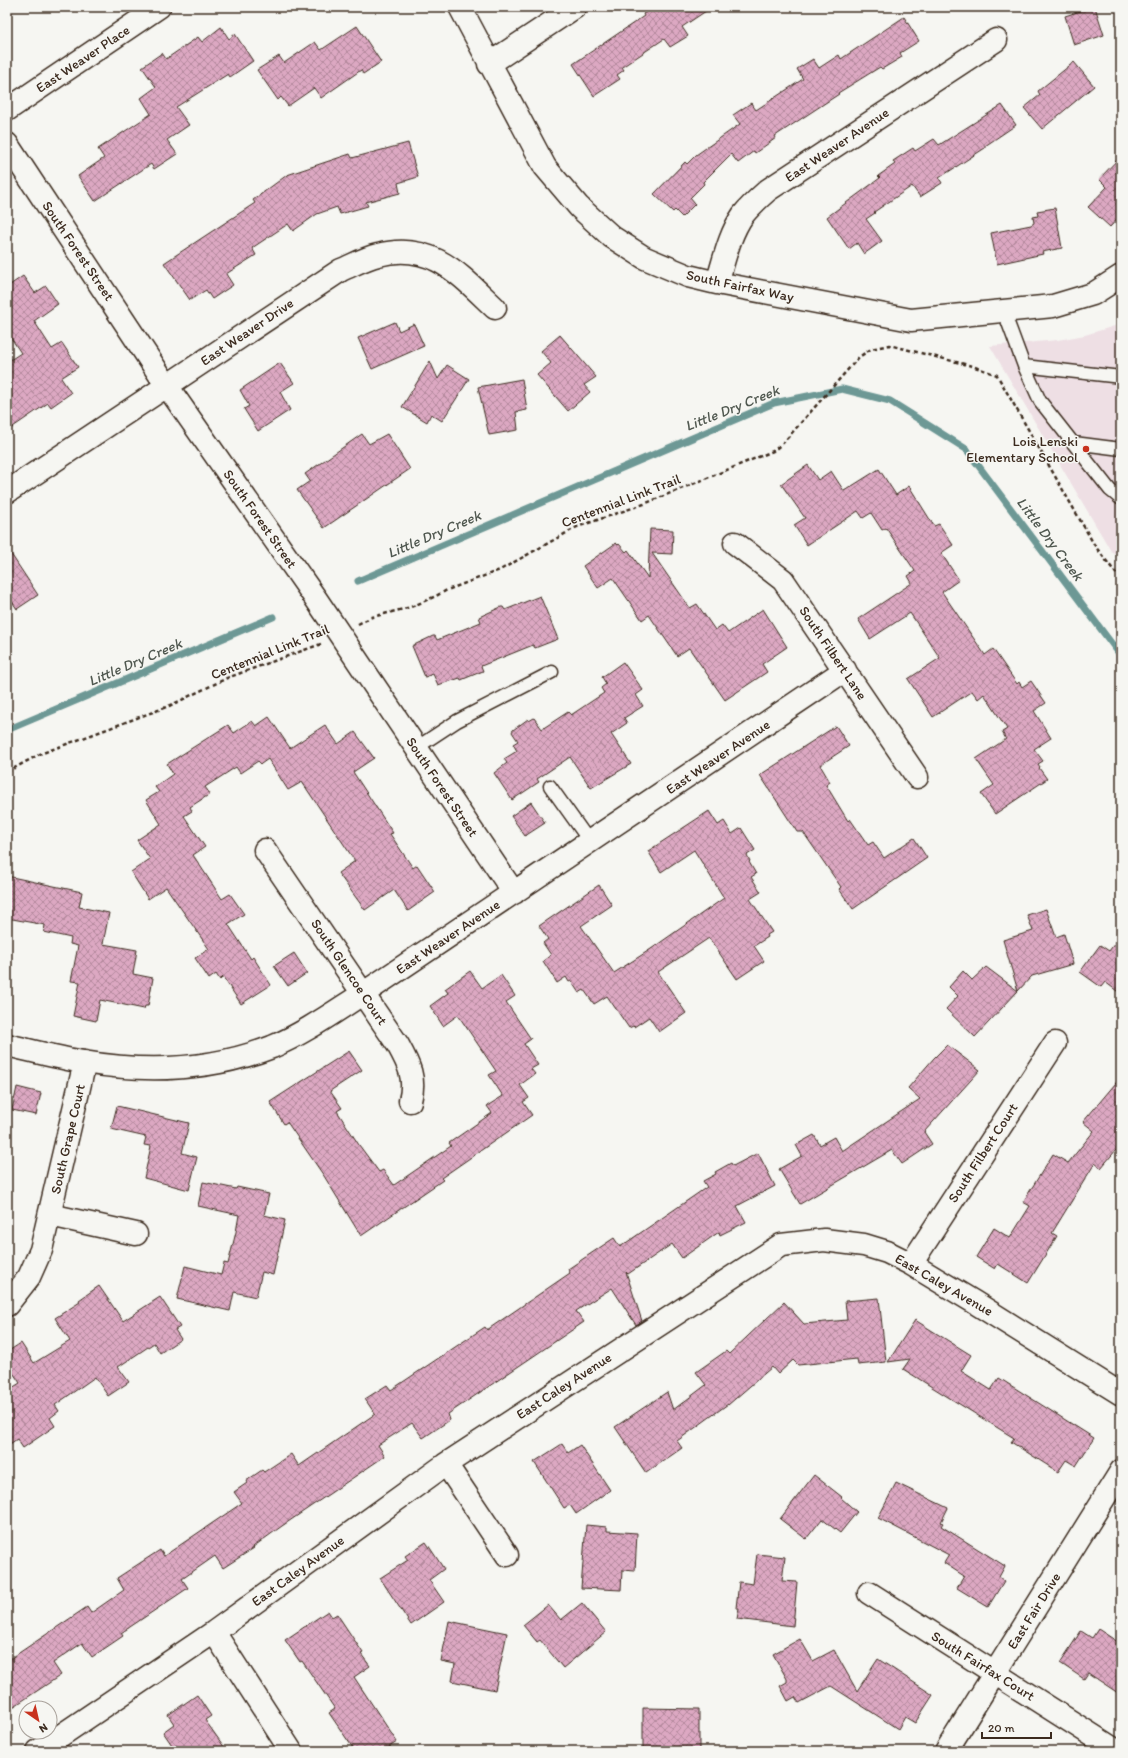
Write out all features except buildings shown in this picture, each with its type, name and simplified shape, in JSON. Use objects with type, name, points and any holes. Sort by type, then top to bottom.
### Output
[{"type":"street","name":"East Weaver Place","points":[[7,110],[159,7]]},
{"type":"street","name":"South Fairfax Way","points":[[460,7],[545,167],[579,207],[612,237],[645,258],[688,276],[717,283],[911,320],[1053,306],[1093,294],[1121,276]]},
{"type":"street","points":[[489,64],[575,7]]},
{"type":"street","name":"East Weaver Avenue","points":[[717,283],[729,245],[742,217],[752,204],[768,190],[996,40]]},
{"type":"street","name":"South Forest Street","points":[[7,144],[167,386],[340,635],[514,893]]},
{"type":"street","name":"East Weaver Drive","points":[[7,492],[341,270],[377,255],[398,251],[428,256],[446,264],[495,308]]},
{"type":"street","name":"South Filbert Lane","points":[[734,543],[783,580],[917,777]]},
{"type":"street","name":"East Weaver Avenue","points":[[7,1045],[85,1062],[154,1069],[213,1064],[242,1058],[273,1046],[307,1030],[364,993],[845,670]]},
{"type":"street","name":"South Glencoe Court","points":[[265,850],[364,993],[398,1045],[408,1065],[413,1080],[413,1089],[410,1101]]},
{"type":"street","name":"South Filbert Court","points":[[911,1264],[1056,1043]]},
{"type":"street","name":"South Grape Court","points":[[7,1305],[29,1278],[41,1250],[85,1062]]},
{"type":"street","points":[[50,1215],[136,1234]]},
{"type":"street","name":"East Caley Avenue","points":[[38,1751],[214,1632],[446,1464],[781,1246],[824,1240],[864,1245],[887,1252],[911,1264],[1121,1394]]},
{"type":"street","points":[[446,1464],[508,1555]]},
{"type":"street","name":"East Fair Drive","points":[[946,1751],[1121,1471]]},
{"type":"street","name":"South Fairfax Court","points":[[869,1593],[1117,1751]]},
{"type":"street","points":[[214,1632],[291,1751]]},
{"type":"lane","points":[[1004,312],[1024,366],[1040,401],[1110,490],[1121,499]]},
{"type":"lane","points":[[1024,366],[1121,377]]},
{"type":"lane","points":[[1074,443],[1121,449]]},
{"type":"lane","points":[[416,748],[456,721],[552,672]]},
{"type":"lane","points":[[550,786],[590,842]]},
{"type":"path","name":"Centennial Link Trail","points":[[7,772],[40,754],[169,706],[227,678],[320,645],[372,617],[411,607],[447,590],[500,570],[577,527],[644,504],[773,450],[783,443],[859,357],[871,349],[889,345],[972,366],[997,375],[1095,546],[1121,580]]},
{"type":"shaded area","name":"Lois Lenski Elementary School","points":[[1121,324],[1121,559],[1111,551],[990,346],[1058,340],[1085,335]]},
{"type":"waterway","name":"Little Dry Creek","points":[[358,581],[774,403],[842,389],[890,401],[966,449],[1121,656]]},
{"type":"waterway","name":"Little Dry Creek","points":[[7,730],[273,617]]},
{"type":"place","name":"Lois Lenski Elementary School","points":[[1086,449]]}]
